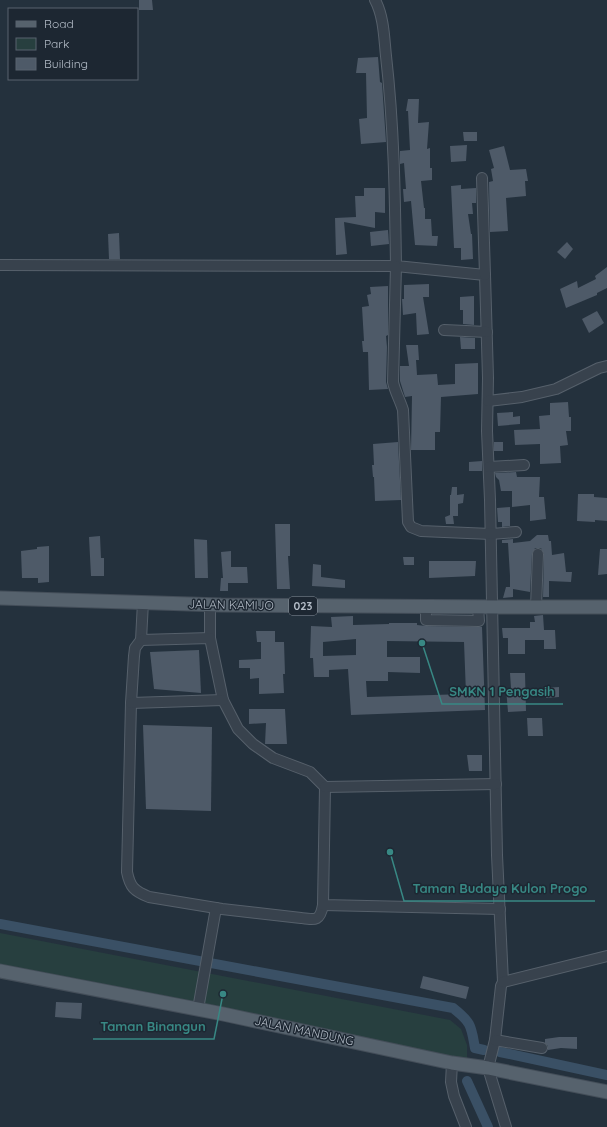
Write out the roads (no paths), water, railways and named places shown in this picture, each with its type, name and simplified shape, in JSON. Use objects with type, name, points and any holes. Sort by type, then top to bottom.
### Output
[{"type":"main road","name":"JALAN KAMIJO","points":[[0,598],[210,605],[607,607]]},
{"type":"main road","name":"JALAN MANDUNG","points":[[0,971],[198,1010],[452,1063],[488,1068],[607,1092]]},
{"type":"street","points":[[375,0],[381,14],[388,76],[395,184],[396,266],[393,382],[402,410],[408,522],[411,527],[421,531],[491,534],[516,532]]},
{"type":"street","points":[[482,178],[487,332],[487,431],[491,534],[496,784],[503,982],[501,986],[495,1040],[488,1068],[506,1127]]},
{"type":"street","points":[[0,265],[396,266],[485,275]]},
{"type":"street","points":[[444,330],[487,332]]},
{"type":"street","points":[[488,401],[522,397],[556,389],[599,368],[607,366]]},
{"type":"street","points":[[488,467],[524,465]]},
{"type":"street","points":[[536,607],[538,554]]},
{"type":"street","points":[[143,602],[142,640],[135,648],[131,703],[127,872],[129,882],[138,893],[149,897],[216,908],[310,919],[319,917],[321,915],[323,905],[325,787],[310,772],[273,758],[254,744],[238,729],[223,700],[210,638],[210,605]]},
{"type":"street","points":[[142,640],[210,638]]},
{"type":"street","points":[[131,703],[223,700]]},
{"type":"street","points":[[325,787],[496,784]]},
{"type":"street","points":[[323,905],[500,909]]},
{"type":"street","points":[[198,1010],[216,908]]},
{"type":"street","points":[[503,982],[607,956]]},
{"type":"street","points":[[495,1040],[542,1048]]},
{"type":"street","points":[[452,1063],[451,1082],[454,1096],[466,1127]]},
{"type":"waterway","points":[[0,924],[453,1008],[464,1017],[470,1025],[475,1048],[484,1050]]},
{"type":"waterway","points":[[500,1052],[607,1075]]},
{"type":"waterway","points":[[467,1081],[488,1127]]},
{"type":"place","name":"SMKN 1 Pengasih","points":[[422,643]]},
{"type":"place","name":"Taman Budaya Kulon Progo","points":[[390,852]]},
{"type":"place","name":"Taman Binangun","points":[[223,994]]}]
